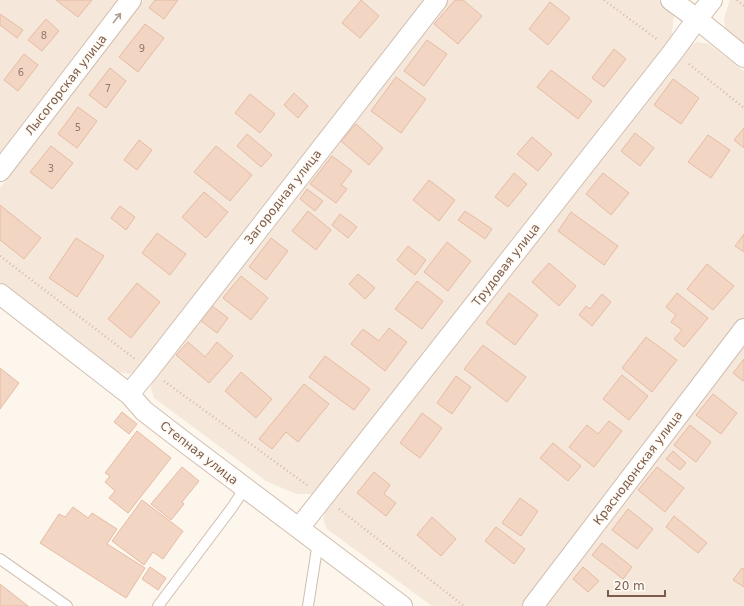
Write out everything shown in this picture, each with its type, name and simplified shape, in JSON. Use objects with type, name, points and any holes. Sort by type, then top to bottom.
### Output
[{"type":"street","name":"Лысогорская улица","points":[[0,171],[131,0]]},
{"type":"street","name":"Загородная улица","points":[[129,394],[437,0]]},
{"type":"street","points":[[671,0],[744,57]]},
{"type":"street","name":"Трудовая улица","points":[[299,528],[673,52],[696,19],[712,0]]},
{"type":"street","name":"Степная улица","points":[[0,294],[129,394],[144,411],[402,606]]},
{"type":"street","name":"Краснодонская улица","points":[[533,606],[744,329]]},
{"type":"lane","points":[[158,606],[245,488]]},
{"type":"lane","points":[[310,604],[318,542]]},
{"type":"lane","points":[[0,559],[67,606]]},
{"type":"path","points":[[736,0],[744,6]]},
{"type":"path","points":[[0,256],[149,370],[324,497],[464,606]]},
{"type":"shaded area","points":[[0,0],[121,0],[0,158]]},
{"type":"shaded area","points":[[144,0],[424,0],[143,369],[129,374],[116,372],[0,282],[0,188]]},
{"type":"shaded area","points":[[442,0],[659,0],[670,8],[674,14],[672,34],[661,63],[314,494],[296,494],[266,481],[154,398],[151,389],[152,380]]},
{"type":"shaded area","points":[[730,0],[744,0],[744,43],[725,28],[724,19]]},
{"type":"shaded area","points":[[697,42],[709,44],[744,71],[744,320],[527,606],[432,606],[327,529],[323,519],[326,510],[682,51]]},
{"type":"shaded area","points":[[744,343],[744,606],[544,606]]},
{"type":"building","points":[[56,0],[92,0],[78,17]]},
{"type":"building","points":[[155,0],[178,0],[164,19],[149,8]]},
{"type":"building","points":[[361,0],[379,16],[360,38],[342,23]]},
{"type":"building","points":[[455,0],[463,0],[482,16],[458,44],[434,24]]},
{"type":"building","points":[[550,2],[570,18],[548,45],[529,29]]},
{"type":"building","points":[[0,14],[23,30],[17,38],[0,25]]},
{"type":"building","points":[[46,19],[59,31],[42,51],[28,40]]},
{"type":"building","points":[[145,24],[164,38],[138,72],[119,57]]},
{"type":"building","points":[[427,40],[447,54],[424,86],[404,71]]},
{"type":"building","points":[[614,49],[626,59],[604,87],[592,78]]},
{"type":"building","points":[[24,54],[38,65],[18,91],[4,80]]},
{"type":"building","points":[[110,68],[126,81],[106,108],[89,95]]},
{"type":"building","points":[[551,70],[592,101],[578,119],[537,87]]},
{"type":"building","points":[[396,77],[426,99],[401,133],[371,111]]},
{"type":"building","points":[[673,79],[699,98],[681,124],[654,105]]},
{"type":"building","points":[[294,93],[308,106],[298,118],[284,105]]},
{"type":"building","points":[[250,94],[275,114],[260,133],[235,113]]},
{"type":"building","points":[[78,107],[97,121],[77,148],[58,134]]},
{"type":"building","points":[[356,124],[383,148],[369,165],[341,141]]},
{"type":"building","points":[[744,128],[744,148],[734,140]]},
{"type":"building","points":[[635,133],[654,148],[640,166],[621,151]]},
{"type":"building","points":[[247,134],[272,155],[261,167],[237,146]]},
{"type":"building","points":[[708,135],[730,150],[711,178],[688,162]]},
{"type":"building","points":[[532,137],[552,154],[538,171],[517,154]]},
{"type":"building","points":[[139,140],[152,150],[137,170],[124,160]]},
{"type":"building","points":[[51,146],[73,163],[52,189],[30,172]]},
{"type":"building","points":[[216,146],[252,175],[230,201],[194,172]]},
{"type":"building","points":[[332,156],[352,171],[341,185],[347,189],[336,203],[310,184]]},
{"type":"building","points":[[514,173],[527,184],[508,207],[495,197]]},
{"type":"building","points":[[603,173],[629,193],[611,215],[586,194]]},
{"type":"building","points":[[429,180],[455,200],[439,221],[413,200]]},
{"type":"building","points":[[307,189],[323,201],[315,211],[300,199]]},
{"type":"building","points":[[204,192],[228,212],[206,238],[182,217]]},
{"type":"building","points":[[0,205],[41,238],[24,259],[0,240]]},
{"type":"building","points":[[120,206],[135,217],[126,230],[111,218]]},
{"type":"building","points":[[308,211],[331,230],[316,250],[292,231]]},
{"type":"building","points":[[465,211],[492,229],[485,239],[458,220]]},
{"type":"building","points":[[571,212],[618,246],[604,265],[558,231]]},
{"type":"building","points":[[340,214],[357,227],[348,238],[332,225]]},
{"type":"building","points":[[157,233],[186,254],[170,275],[142,253]]},
{"type":"building","points":[[744,234],[744,252],[735,246]]},
{"type":"building","points":[[76,238],[104,256],[77,297],[49,278]]},
{"type":"building","points":[[271,238],[288,251],[266,280],[249,267]]},
{"type":"building","points":[[447,242],[471,261],[448,291],[424,272]]},
{"type":"building","points":[[408,246],[426,260],[415,275],[397,260]]},
{"type":"building","points":[[549,263],[576,286],[559,306],[532,282]]},
{"type":"building","points":[[707,264],[734,286],[713,310],[687,289]]},
{"type":"building","points":[[358,274],[375,288],[365,299],[349,284]]},
{"type":"building","points":[[241,276],[268,298],[251,320],[223,298]]},
{"type":"building","points":[[417,281],[443,301],[422,329],[395,309]]},
{"type":"building","points":[[137,283],[160,302],[131,338],[108,319]]},
{"type":"building","points":[[509,293],[538,315],[515,345],[486,323]]},
{"type":"building","points":[[677,293],[708,318],[684,347],[674,339],[682,330],[671,322],[676,315],[666,307]]},
{"type":"building","points":[[602,294],[611,302],[592,326],[579,315],[586,306],[590,309]]},
{"type":"building","points":[[211,305],[228,318],[217,333],[200,320]]},
{"type":"building","points":[[389,328],[407,342],[385,371],[351,344],[363,329],[379,341]]},
{"type":"building","points":[[646,337],[677,360],[652,392],[622,368]]},
{"type":"building","points":[[188,342],[205,357],[217,342],[233,356],[209,383],[176,355]]},
{"type":"building","points":[[483,345],[526,377],[507,402],[464,369]]},
{"type":"building","points":[[325,356],[370,389],[354,410],[309,377]]},
{"type":"building","points":[[744,359],[744,380],[743,381],[733,373]]},
{"type":"building","points":[[0,368],[19,383],[0,409]]},
{"type":"building","points":[[241,372],[272,399],[256,418],[225,391]]},
{"type":"building","points":[[622,375],[648,396],[629,420],[603,399]]},
{"type":"building","points":[[456,376],[471,387],[452,414],[437,403]]},
{"type":"building","points":[[304,384],[329,404],[298,442],[286,432],[272,449],[259,439]]},
{"type":"building","points":[[713,394],[737,413],[721,434],[696,415]]},
{"type":"building","points":[[122,412],[137,424],[129,434],[114,422]]},
{"type":"building","points":[[422,413],[442,428],[420,458],[400,443]]},
{"type":"building","points":[[609,421],[622,431],[594,467],[569,447],[587,425],[598,434]]},
{"type":"building","points":[[690,425],[711,442],[696,462],[674,445]]},
{"type":"building","points":[[137,431],[171,458],[128,513],[109,498],[115,491],[105,482],[110,476],[105,473]]},
{"type":"building","points":[[553,443],[581,466],[568,481],[540,458]]},
{"type":"building","points":[[673,451],[686,463],[680,470],[666,459]]},
{"type":"building","points":[[182,467],[199,481],[182,502],[184,504],[171,520],[151,504]]},
{"type":"building","points":[[657,467],[684,488],[665,512],[638,490]]},
{"type":"building","points":[[374,472],[390,485],[384,494],[396,503],[386,516],[357,493]]},
{"type":"building","points":[[520,498],[538,511],[521,536],[502,523]]},
{"type":"building","points":[[142,500],[183,531],[163,559],[153,552],[144,565],[112,541]]},
{"type":"building","points":[[73,507],[88,518],[92,513],[117,529],[107,544],[145,568],[126,598],[40,543],[59,514],[65,517]]},
{"type":"building","points":[[628,509],[653,529],[637,549],[612,530]]},
{"type":"building","points":[[674,516],[707,543],[698,553],[666,527]]},
{"type":"building","points":[[432,517],[456,539],[441,556],[417,535]]},
{"type":"building","points":[[496,527],[525,549],[514,564],[485,541]]},
{"type":"building","points":[[602,543],[632,567],[623,579],[592,555]]},
{"type":"building","points":[[150,567],[166,578],[158,590],[142,579]]},
{"type":"building","points":[[583,567],[599,581],[588,592],[573,579]]},
{"type":"building","points":[[742,568],[744,569],[744,587],[733,580]]},
{"type":"building","points":[[0,584],[28,606],[0,606]]}]
